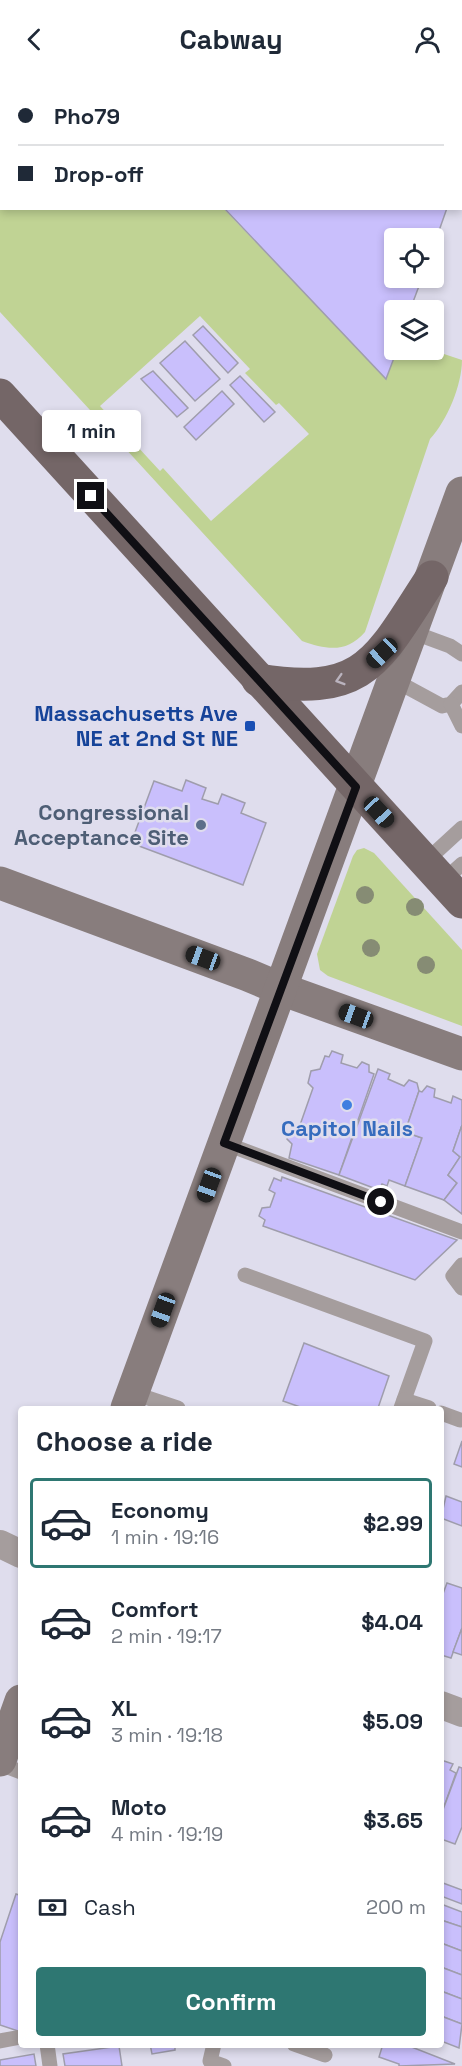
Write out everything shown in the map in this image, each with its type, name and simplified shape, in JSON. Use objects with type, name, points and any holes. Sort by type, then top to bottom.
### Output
[{"type":"main road","points":[[0,395],[356,787],[448,877]]},
{"type":"main road","points":[[258,680],[290,686],[320,685],[343,681],[367,668],[382,653],[432,577]]},
{"type":"street","points":[[130,1401],[432,577],[459,512]]},
{"type":"street","points":[[0,883],[281,989],[462,1054]]},
{"type":"street","points":[[0,1544],[18,1553]]},
{"type":"street","points":[[444,1706],[462,1713]]},
{"type":"street","points":[[0,1760],[18,1709]]},
{"type":"lane","points":[[412,632],[450,646],[462,654]]},
{"type":"lane","points":[[394,680],[442,706],[451,704],[462,692]]},
{"type":"lane","points":[[451,704],[462,726]]},
{"type":"lane","points":[[448,877],[462,828]]},
{"type":"lane","points":[[224,1143],[462,1232]]},
{"type":"lane","points":[[462,1265],[453,1276],[462,1288]]},
{"type":"lane","points":[[245,1275],[425,1341],[402,1404]]},
{"type":"lane","points":[[130,1401],[164,1406]]},
{"type":"lane","points":[[444,1414],[461,1418]]},
{"type":"lane","points":[[0,1764],[18,1771]]},
{"type":"lane","points":[[0,2041],[18,2038]]},
{"type":"lane","points":[[48,2048],[50,2066]]},
{"type":"lane","points":[[213,2048],[210,2061],[224,2066]]},
{"type":"lane","points":[[305,2048],[324,2055]]},
{"type":"green space","points":[[0,210],[225,210],[386,378],[393,360],[444,360],[444,354],[462,360],[456,391],[448,413],[430,439],[365,632],[351,644],[336,648],[302,641],[0,312]],"holes":[[[200,316],[250,369],[245,373],[276,405],[279,403],[309,434],[211,521],[163,468],[160,471],[100,406]]]},
{"type":"green space","points":[[364,848],[374,853],[462,950],[462,1026],[328,976],[320,970],[317,954],[353,856],[357,850]]},
{"type":"building","points":[[226,210],[446,210],[440,228],[384,228],[384,288],[418,288],[414,300],[384,300],[384,360],[393,360],[386,379]]},
{"type":"building","points":[[203,326],[238,363],[228,373],[193,335]]},
{"type":"building","points":[[185,341],[220,379],[195,401],[160,363]]},
{"type":"building","points":[[153,371],[188,408],[177,417],[141,379]]},
{"type":"building","points":[[240,376],[275,412],[264,422],[230,385]]},
{"type":"building","points":[[222,391],[234,404],[196,440],[184,427]]},
{"type":"building","points":[[186,780],[206,788],[202,799],[218,804],[222,794],[245,803],[241,813],[266,823],[243,885],[131,843],[154,781],[182,791]]},
{"type":"building","points":[[332,1051],[343,1055],[341,1063],[357,1068],[362,1062],[369,1065],[369,1072],[374,1074],[339,1175],[289,1158],[292,1144],[287,1139],[292,1127],[300,1125],[313,1088],[308,1083],[311,1071],[320,1069],[325,1056],[329,1057]]},
{"type":"building","points":[[378,1069],[390,1074],[388,1079],[404,1086],[409,1080],[417,1083],[419,1091],[405,1132],[422,1138],[405,1186],[389,1180],[387,1186],[382,1184],[379,1190],[339,1175]]},
{"type":"building","points":[[427,1086],[435,1089],[434,1097],[451,1103],[453,1096],[462,1100],[462,1125],[453,1151],[460,1157],[448,1175],[457,1183],[444,1200],[405,1186],[422,1138],[405,1132],[419,1091],[422,1092]]},
{"type":"building","points":[[462,1125],[462,1214],[444,1200],[457,1183],[448,1175],[460,1157],[453,1151]]},
{"type":"building","points":[[282,1177],[457,1240],[415,1280],[263,1226],[265,1220],[259,1216],[262,1208],[270,1207],[275,1193],[269,1190],[274,1178],[281,1181]]},
{"type":"building","points":[[304,1343],[389,1376],[379,1406],[297,1406],[283,1401]]},
{"type":"building","points":[[462,1441],[462,1467],[454,1464]]},
{"type":"building","points":[[446,1496],[462,1502],[462,1526],[444,1519]]},
{"type":"building","points":[[447,1583],[462,1588],[462,1628],[451,1658],[444,1656],[444,1591]]},
{"type":"building","points":[[462,1628],[462,1655],[453,1652]]},
{"type":"building","points":[[444,1761],[453,1764],[450,1770],[456,1773],[444,1807]]},
{"type":"building","points":[[459,1767],[462,1768],[462,1827],[455,1844],[444,1840],[444,1807]]},
{"type":"building","points":[[444,1883],[462,1890],[462,1904],[444,1897]]},
{"type":"building","points":[[16,1894],[18,1895],[18,2031],[0,2025],[0,1942]]},
{"type":"building","points":[[444,1905],[462,1912],[462,1927],[444,1921]]},
{"type":"building","points":[[444,1921],[462,1927],[462,1951],[444,1944]]},
{"type":"building","points":[[444,1944],[462,1951],[462,1975],[444,1968]]},
{"type":"building","points":[[444,1968],[462,1975],[462,1999],[444,1992]]},
{"type":"building","points":[[444,1992],[462,1999],[462,2024],[444,2017]]},
{"type":"building","points":[[444,2017],[462,2024],[459,2048],[444,2042]]},
{"type":"building","points":[[119,2048],[122,2066],[65,2066],[63,2054]]},
{"type":"building","points":[[151,2048],[175,2048],[175,2050],[152,2054]]},
{"type":"building","points":[[382,2048],[414,2048],[455,2064],[399,2066],[399,2064],[379,2057]]},
{"type":"building","points":[[34,2054],[36,2066],[0,2066],[0,2060]]},
{"type":"place","name":"Massachusetts Ave NE at 2nd St NE","points":[[250,726]]},
{"type":"place","name":"Congressional Acceptance Site","points":[[201,825]]},
{"type":"place","name":"Capitol Nails","points":[[347,1105]]},
{"type":"route","points":[[91,496],[356,787],[224,1143],[381,1202]]}]
